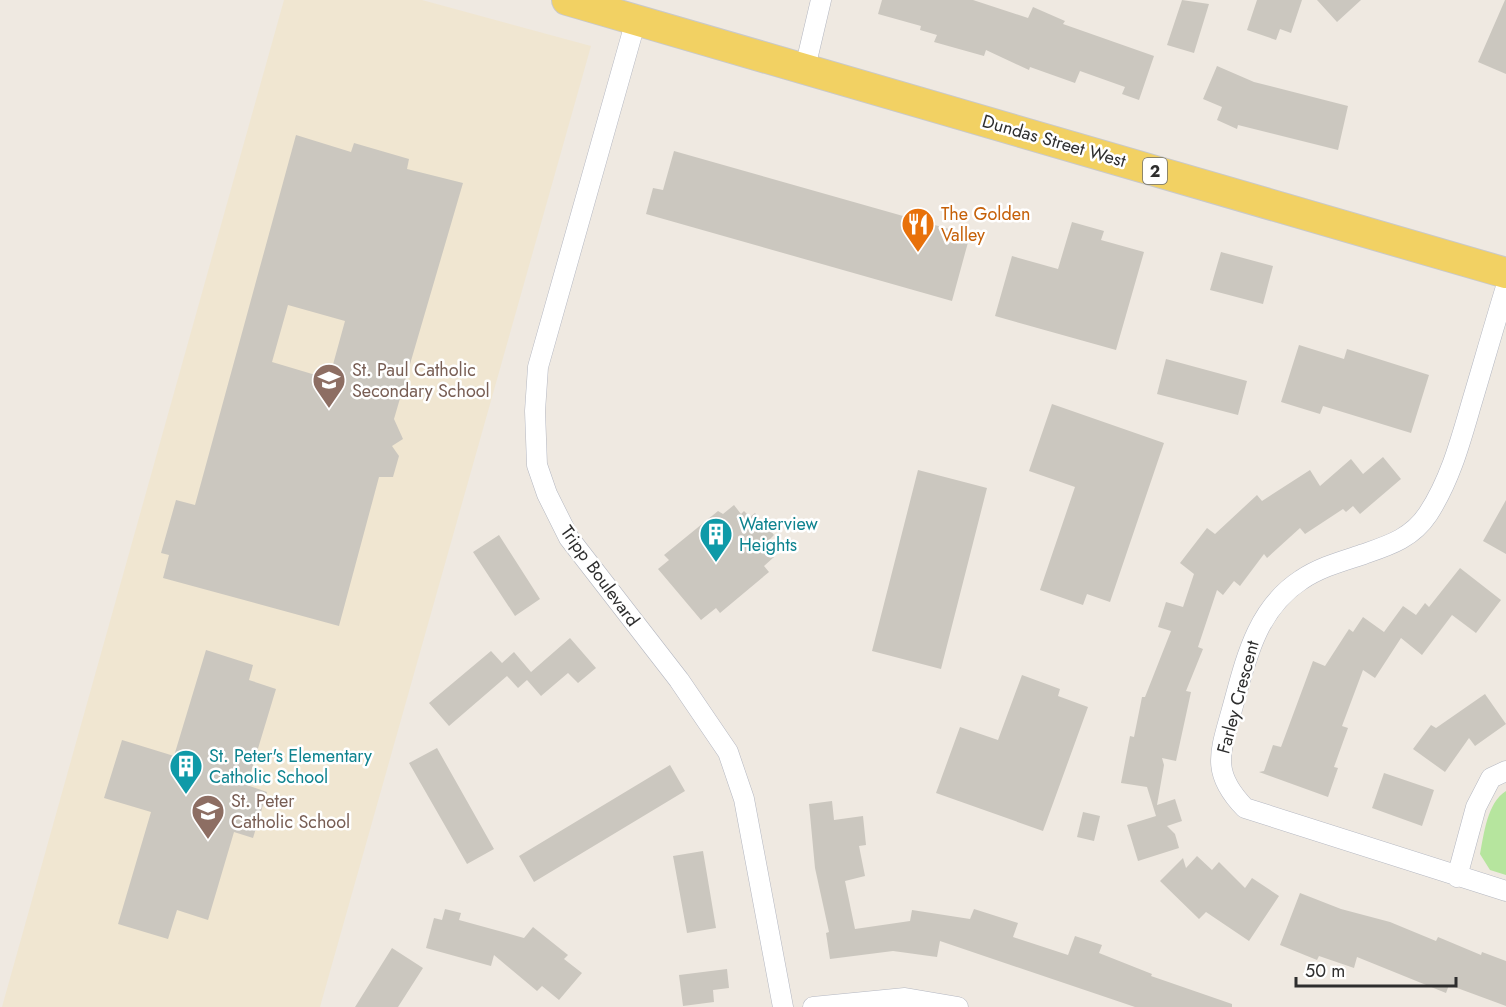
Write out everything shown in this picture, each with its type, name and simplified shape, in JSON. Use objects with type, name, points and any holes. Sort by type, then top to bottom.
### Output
[{"type":"main road","name":"2","points":[[567,0],[636,20]]},
{"type":"main road","name":"Dundas Street West","points":[[636,20],[1506,273]]},
{"type":"street","points":[[805,68],[821,0]]},
{"type":"street","name":"Tripp Boulevard","points":[[636,20],[538,367],[535,411],[537,465],[547,494],[569,538],[679,680],[728,752],[744,799],[783,1007]]},
{"type":"street","name":"Farley Crescent","points":[[1506,287],[1450,475],[1428,514],[1415,530],[1399,542],[1321,569],[1301,580],[1280,597],[1263,620],[1251,643],[1222,743],[1220,769],[1228,790],[1245,808],[1506,891]]},
{"type":"street","points":[[1457,877],[1476,807],[1491,778],[1506,771]]},
{"type":"street","points":[[813,1007],[905,998],[958,1007]]},
{"type":"shaded area","name":"St. Paul Catholic Secondary School","points":[[284,0],[422,0],[591,46],[320,1007],[2,1007]]},
{"type":"green space","points":[[1506,791],[1506,875],[1490,870],[1480,854],[1490,811],[1494,803]]},
{"type":"building","points":[[882,0],[973,0],[1028,18],[1033,7],[1065,21],[1063,24],[1154,56],[1139,100],[1122,94],[1125,87],[1080,71],[1075,83],[1030,67],[1029,70],[986,50],[984,56],[934,42],[937,35],[920,30],[921,26],[878,14]]},
{"type":"building","points":[[1182,0],[1209,4],[1194,53],[1167,45]]},
{"type":"building","points":[[1257,0],[1302,0],[1291,33],[1280,29],[1276,40],[1247,30]]},
{"type":"building","points":[[1317,0],[1361,0],[1337,22]]},
{"type":"building","points":[[1506,0],[1506,74],[1478,62]]},
{"type":"building","points":[[1217,66],[1254,82],[1348,106],[1338,150],[1238,125],[1237,129],[1217,120],[1222,107],[1203,99]]},
{"type":"building","points":[[296,135],[351,152],[354,143],[409,159],[407,169],[463,183],[394,419],[403,439],[392,446],[399,456],[393,477],[379,477],[339,626],[163,578],[169,555],[161,553],[176,500],[195,505]],"holes":[[[288,305],[345,321],[329,379],[272,362]]]},
{"type":"building","points":[[674,151],[970,235],[952,301],[646,214],[653,188],[663,190]]},
{"type":"building","points":[[1072,222],[1104,231],[1101,240],[1144,252],[1116,350],[995,316],[1012,256],[1058,269]]},
{"type":"building","points":[[1221,252],[1273,266],[1263,304],[1210,290]]},
{"type":"building","points":[[1299,345],[1344,359],[1347,349],[1429,375],[1411,433],[1323,406],[1320,414],[1281,402]]},
{"type":"building","points":[[1166,359],[1247,381],[1238,415],[1157,394]]},
{"type":"building","points":[[1052,404],[1164,443],[1110,602],[1087,594],[1083,605],[1040,590],[1075,487],[1029,471]]},
{"type":"building","points":[[1383,457],[1401,479],[1360,514],[1353,506],[1346,512],[1343,509],[1305,534],[1300,528],[1267,558],[1264,554],[1240,586],[1234,581],[1223,595],[1217,590],[1198,647],[1203,649],[1186,691],[1191,692],[1176,761],[1162,758],[1164,765],[1157,805],[1175,799],[1182,821],[1167,826],[1175,834],[1179,848],[1138,861],[1127,825],[1156,816],[1147,787],[1121,783],[1130,736],[1134,737],[1142,697],[1145,697],[1171,631],[1158,627],[1166,602],[1183,607],[1194,574],[1180,563],[1207,528],[1215,534],[1257,495],[1262,501],[1310,470],[1320,486],[1351,459],[1363,474]]},
{"type":"building","points":[[918,470],[987,488],[941,669],[872,651]]},
{"type":"building","points":[[1506,500],[1506,554],[1483,541]]},
{"type":"building","name":"Waterview Heights","points":[[734,505],[741,514],[744,511],[750,517],[755,513],[774,535],[768,541],[773,547],[768,551],[774,557],[764,566],[769,572],[720,613],[716,608],[701,620],[658,569],[669,560],[664,555],[718,511],[723,514]]},
{"type":"building","points":[[499,535],[540,599],[515,616],[473,552]]},
{"type":"building","points":[[1460,568],[1501,600],[1476,633],[1452,615],[1422,655],[1401,638],[1375,678],[1363,670],[1342,726],[1348,728],[1334,767],[1338,768],[1328,797],[1259,772],[1264,771],[1273,745],[1281,747],[1313,661],[1325,666],[1349,629],[1353,632],[1363,617],[1384,632],[1403,606],[1416,615],[1425,603],[1429,607]]},
{"type":"building","points":[[570,638],[596,668],[578,683],[568,673],[541,696],[527,680],[518,688],[507,676],[449,726],[429,703],[491,651],[502,663],[514,652],[531,672]]},
{"type":"building","name":"St. Peter's Elementary Catholic School","points":[[206,650],[253,665],[249,680],[276,689],[247,785],[267,792],[253,838],[234,832],[208,920],[177,910],[168,939],[118,924],[151,812],[104,798],[122,740],[174,756]]},
{"type":"building","points":[[1022,675],[1060,689],[1058,696],[1088,707],[1043,831],[936,793],[960,727],[998,740]]},
{"type":"building","points":[[1485,694],[1506,724],[1475,746],[1469,738],[1445,772],[1413,749],[1431,725],[1436,728]]},
{"type":"building","points":[[437,748],[494,849],[467,864],[409,763]]},
{"type":"building","points":[[670,765],[685,791],[534,882],[519,856]]},
{"type":"building","points":[[1384,773],[1434,790],[1422,826],[1372,808]]},
{"type":"building","points":[[832,801],[834,820],[863,816],[866,845],[859,846],[865,876],[845,881],[855,929],[910,921],[912,910],[970,919],[974,909],[1018,923],[1013,937],[1068,955],[1075,936],[1102,945],[1099,953],[1152,974],[1151,976],[1232,1004],[1232,1007],[1135,1007],[940,941],[937,957],[893,951],[830,959],[826,933],[829,932],[815,868],[809,804]]},
{"type":"building","points":[[1083,812],[1100,816],[1094,841],[1077,837]]},
{"type":"building","points":[[703,851],[716,928],[687,933],[673,856]]},
{"type":"building","points":[[1197,856],[1212,870],[1219,862],[1245,888],[1252,878],[1279,896],[1249,941],[1206,912],[1199,919],[1160,881],[1183,858],[1186,868]]},
{"type":"building","points":[[1300,893],[1341,909],[1390,922],[1436,941],[1438,937],[1481,955],[1482,952],[1506,961],[1506,1006],[1449,985],[1446,993],[1357,957],[1354,968],[1319,956],[1317,960],[1280,945]]},
{"type":"building","points":[[445,909],[461,913],[459,920],[524,938],[533,927],[568,955],[564,959],[582,973],[559,1000],[542,986],[537,991],[494,955],[491,966],[426,948],[434,918],[442,920]]},
{"type":"building","points":[[392,948],[423,968],[398,1007],[355,1007]]},
{"type":"building","points":[[727,969],[729,988],[713,990],[714,1002],[683,1006],[679,975]]},
{"type":"place","name":"The Golden Valley","points":[[918,253]]},
{"type":"place","name":"St. Paul Catholic Secondary School","points":[[329,409]]},
{"type":"place","name":"Waterview Heights","points":[[716,563]]},
{"type":"place","name":"St. Peter's Elementary Catholic School","points":[[186,795]]},
{"type":"place","name":"St. Peter Catholic School","points":[[208,840]]}]
